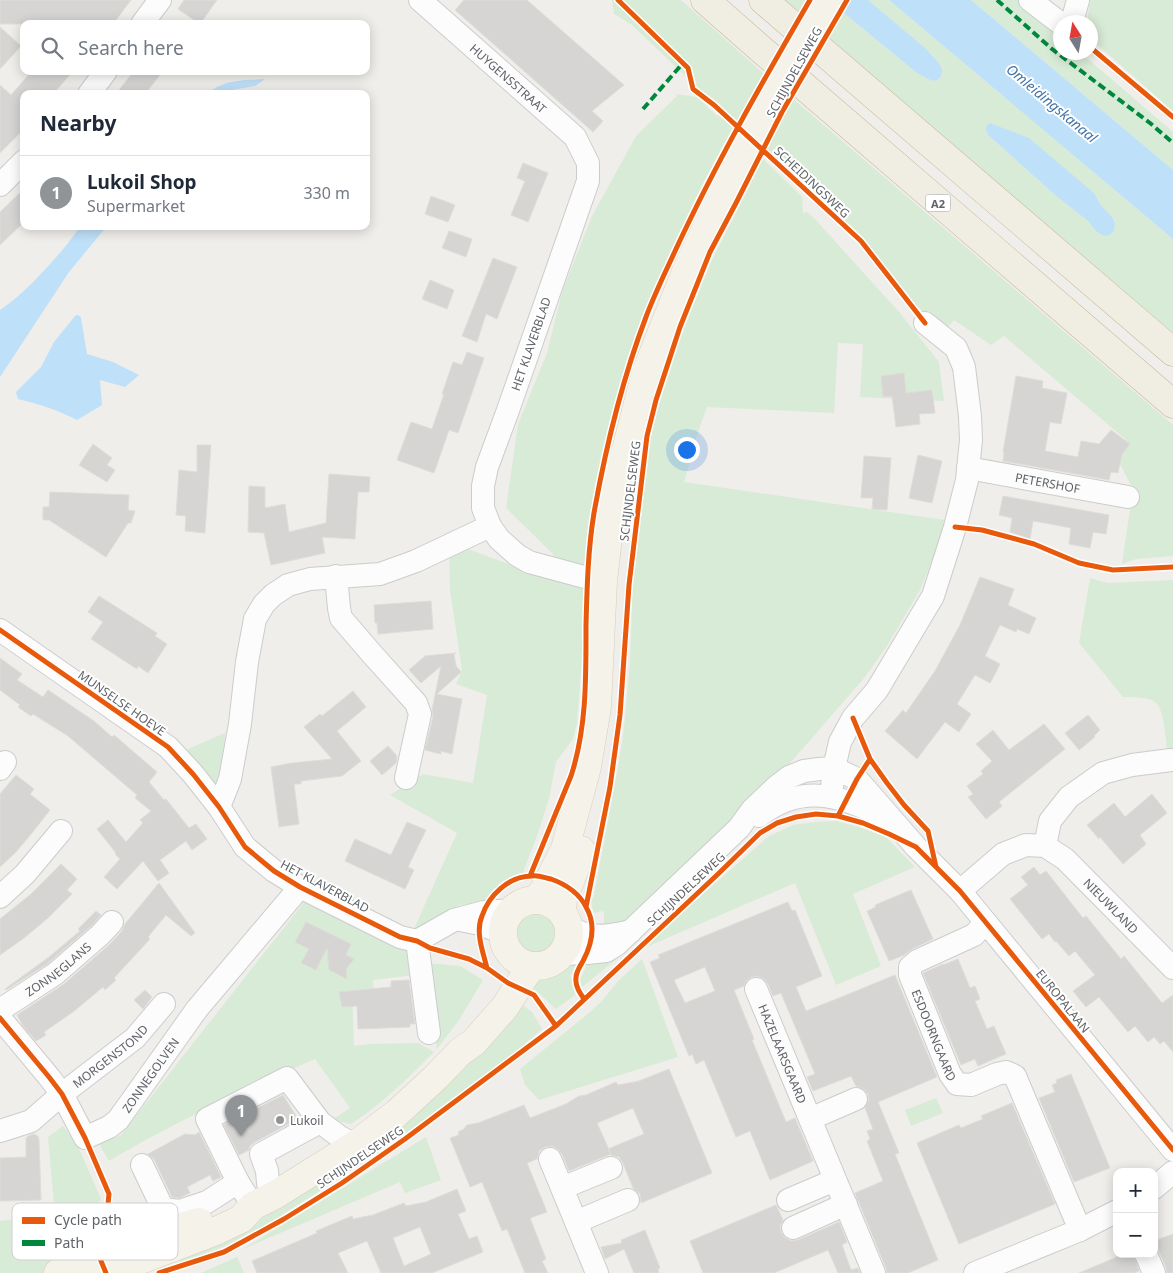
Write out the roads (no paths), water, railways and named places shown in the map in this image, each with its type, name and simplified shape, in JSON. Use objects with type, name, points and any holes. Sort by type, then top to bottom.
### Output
[{"type":"highway","name":"A2","points":[[705,0],[1173,404]]},
{"type":"highway","points":[[763,0],[1173,352]]},
{"type":"main road","name":"SCHIJNDELSEWEG","points":[[460,1052],[463,1039],[476,1022],[500,979],[516,924],[544,890],[565,849],[587,767],[597,707],[603,581],[614,486],[627,446],[646,372],[687,269],[740,156],[829,0]]},
{"type":"main road","name":"SCHIJNDELSEWEG","points":[[565,920],[563,899],[591,821],[606,747],[613,670],[616,605],[620,581],[627,446]]},
{"type":"main road","points":[[603,581],[611,585],[616,605]]},
{"type":"main road","points":[[543,901],[550,904],[565,920],[568,941],[562,954],[556,959],[549,963],[534,966],[515,958],[516,924],[543,901]]},
{"type":"main road","name":"SCHIJNDELSEWEG","points":[[178,1250],[241,1219],[264,1201],[355,1145],[397,1113],[460,1052],[474,1042],[505,1007],[526,974],[534,966]]},
{"type":"main road","name":"SCHIJNDELSEWEG","points":[[178,1227],[212,1219],[234,1208],[264,1201]]},
{"type":"main road","name":"SCHIJNDELSEWEG","points":[[58,1273],[82,1260]]},
{"type":"main road","name":"SCHIJNDELSEWEG","points":[[97,1273],[104,1269],[145,1266],[157,1260]]},
{"type":"street","points":[[145,20],[160,0]]},
{"type":"street","name":"HUYGENSSTRAAT","points":[[420,0],[575,137],[588,163]]},
{"type":"street","points":[[1030,0],[1053,18]]},
{"type":"street","points":[[1074,15],[1078,0]]},
{"type":"street","points":[[92,90],[103,75]]},
{"type":"street","name":"HET KLAVERBLAD","points":[[588,163],[588,181],[487,467],[482,486],[483,508],[490,526],[499,539],[517,555],[529,562],[603,581]]},
{"type":"street","points":[[0,184],[20,165]]},
{"type":"street","points":[[831,797],[834,768],[840,742],[853,718],[877,690],[933,596],[955,527],[967,480],[971,440],[964,367],[956,348],[925,323]]},
{"type":"street","name":"PETERSHOF","points":[[968,468],[1128,497]]},
{"type":"street","points":[[219,807],[230,779],[255,619],[264,604],[288,585],[310,579],[380,574],[416,561],[490,526]]},
{"type":"street","points":[[336,576],[339,608],[342,618],[416,703],[420,714],[406,778]]},
{"type":"street","name":"MUNSELSE HOEVE","points":[[0,630],[168,747],[193,774],[219,807]]},
{"type":"street","points":[[960,891],[1003,854],[1026,845],[1045,846],[1050,821],[1069,797],[1096,778],[1132,765],[1171,760]]},
{"type":"street","name":"EUROPALAAN","points":[[834,768],[857,779],[916,847],[960,891],[1173,1150]]},
{"type":"street","name":"SCHIJNDELSEWEG","points":[[562,954],[606,951],[616,945],[739,828],[752,810],[776,787],[789,777],[804,771],[834,768]]},
{"type":"street","name":"SCHIJNDELSEWEG","points":[[739,828],[784,800],[814,795],[831,797]]},
{"type":"street","name":"EUROPALAAN","points":[[831,797],[862,806],[894,821]]},
{"type":"street","name":"HET KLAVERBLAD","points":[[219,807],[245,847],[274,871],[300,887],[400,937],[417,941]]},
{"type":"street","points":[[0,897],[25,874],[61,831]]},
{"type":"street","name":"NIEUWLAND","points":[[1045,846],[1065,859],[1173,968]]},
{"type":"street","name":"ZONNEGOLVEN","points":[[0,1018],[62,1094],[85,1138],[109,1127],[118,1120],[197,1009],[300,887]]},
{"type":"street","points":[[428,1033],[417,941],[454,920],[484,912],[516,924]]},
{"type":"street","name":"SCHIJNDELSEWEG","points":[[565,920],[578,932],[592,936],[609,936],[632,931]]},
{"type":"street","name":"ZONNEGLANS","points":[[0,1010],[55,974],[87,947],[112,922]]},
{"type":"street","name":"ESDOORNGAARD","points":[[985,923],[974,935],[917,961],[910,967],[910,975],[950,1074],[957,1084],[970,1085],[1006,1072],[1016,1076],[1080,1230]]},
{"type":"street","name":"HAZELAARSGAARD","points":[[756,989],[874,1273]]},
{"type":"street","name":"MORGENSTOND","points":[[0,1132],[31,1121],[62,1094],[135,1038],[164,1004]]},
{"type":"street","points":[[320,1122],[261,1154],[267,1171],[268,1183],[264,1201],[238,1182],[207,1119],[287,1078],[320,1122],[340,1137],[355,1145]]},
{"type":"street","name":"HAZELAARSGAARD","points":[[810,1119],[856,1099]]},
{"type":"street","points":[[550,1159],[597,1273]]},
{"type":"street","points":[[142,1165],[160,1203]]},
{"type":"street","points":[[562,1188],[611,1168]]},
{"type":"street","points":[[1158,1185],[1173,1172]]},
{"type":"street","points":[[788,1200],[835,1180]]},
{"type":"street","points":[[178,1211],[207,1202],[238,1182]]},
{"type":"street","points":[[576,1222],[628,1200]]},
{"type":"street","points":[[793,1228],[846,1204]]},
{"type":"street","points":[[975,1273],[1025,1264],[1080,1230],[1113,1213]]},
{"type":"street","points":[[1148,1258],[1154,1273]]},
{"type":"water","points":[[828,0],[868,0],[926,49],[938,62],[942,69],[940,78],[932,81],[917,73]]},
{"type":"water","name":"Omleidingskanaal","points":[[889,0],[971,0],[1173,170],[1173,239]]},
{"type":"water","points":[[265,79],[255,86],[232,90],[213,90],[220,85],[242,80]]},
{"type":"water","points":[[990,123],[1029,138],[1095,194],[1100,204],[1112,217],[1115,223],[1114,231],[1104,236],[1096,231],[1088,221],[1055,195],[988,135],[986,129]]},
{"type":"water","points":[[78,230],[104,230],[69,272],[0,377],[0,310],[34,281]]},
{"type":"water","points":[[77,315],[81,318],[87,354],[113,362],[139,375],[125,387],[100,380],[102,405],[77,420],[63,413],[18,399],[16,392],[41,367],[54,342]]},
{"type":"place","name":"Lukoil","points":[[280,1120]]},
{"type":"place","name":"Lukoil Shop","points":[[241,1136]]}]
